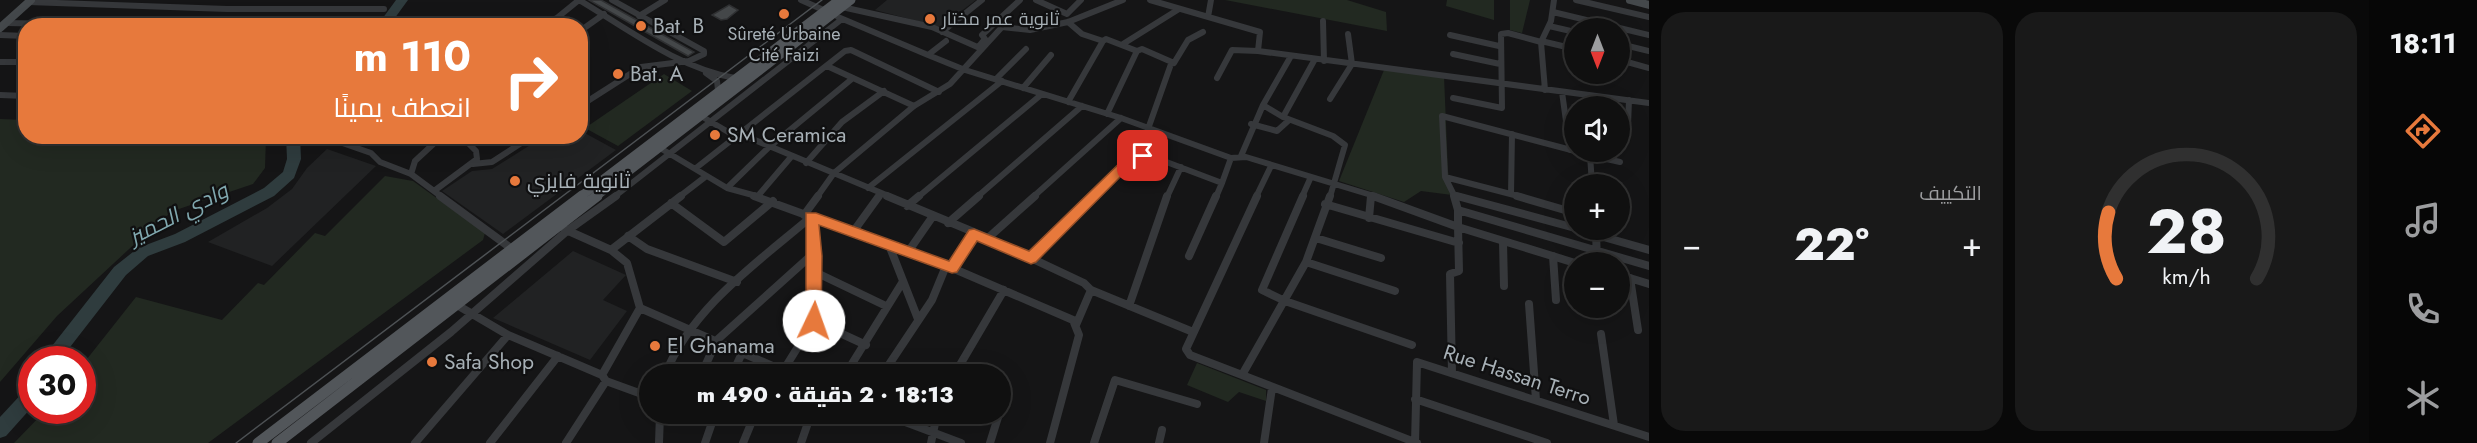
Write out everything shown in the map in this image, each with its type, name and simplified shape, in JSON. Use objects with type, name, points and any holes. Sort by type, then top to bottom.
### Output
[{"type":"main road","points":[[277,443],[833,15],[841,3],[851,0]]},
{"type":"main road","points":[[1630,0],[1649,5]]},
{"type":"main road","points":[[2,26],[29,1]]},
{"type":"main road","points":[[258,443],[512,249],[558,225],[718,90],[833,15]]},
{"type":"street","points":[[195,8],[202,0]]},
{"type":"street","points":[[227,9],[235,0]]},
{"type":"street","points":[[280,9],[286,0]]},
{"type":"street","points":[[556,18],[579,0],[717,78],[735,78]]},
{"type":"street","points":[[588,100],[638,69],[655,63],[686,62],[703,56],[704,51],[612,0]]},
{"type":"street","points":[[639,16],[665,0]]},
{"type":"street","points":[[801,0],[965,70],[1121,118],[1231,158],[1241,156],[1310,179],[1371,195],[1458,227],[1564,260]]},
{"type":"street","points":[[942,32],[982,0]]},
{"type":"street","points":[[667,364],[691,329],[737,282],[808,216],[834,173],[914,106],[939,92],[965,70],[985,39],[982,35],[1020,0]]},
{"type":"street","points":[[1036,0],[1067,14],[1081,0]]},
{"type":"street","points":[[980,48],[1002,27],[1030,30],[1068,22],[1123,0]]},
{"type":"street","points":[[1150,0],[1260,32],[1258,51]]},
{"type":"street","points":[[1208,17],[1211,0]]},
{"type":"street","points":[[1545,90],[1541,41],[1549,26],[1554,0]]},
{"type":"street","points":[[1576,0],[1649,17]]},
{"type":"street","points":[[29,1],[227,9],[384,9]]},
{"type":"street","points":[[841,3],[942,32],[980,48]]},
{"type":"street","points":[[1123,44],[1179,9]]},
{"type":"street","points":[[1553,12],[1649,35]]},
{"type":"street","points":[[588,25],[604,14]]},
{"type":"street","points":[[311,443],[472,312],[558,225],[669,154],[711,122],[833,15]]},
{"type":"street","points":[[1323,21],[1324,60]]},
{"type":"street","points":[[1068,22],[1082,34],[1103,41],[1106,39],[1123,44],[1137,51],[1142,49],[1174,63]]},
{"type":"street","points":[[2,26],[18,26]]},
{"type":"street","points":[[1549,26],[1564,29]]},
{"type":"street","points":[[1148,129],[1171,64],[1174,63],[1188,40],[1203,32]]},
{"type":"street","points":[[1330,99],[1352,64],[1348,34]]},
{"type":"street","points":[[1453,98],[1502,108],[1504,83],[1500,64],[1501,34],[1564,46]]},
{"type":"street","points":[[0,35],[18,36]]},
{"type":"street","points":[[1450,35],[1499,46]]},
{"type":"street","points":[[928,55],[946,41]]},
{"type":"street","points":[[1068,102],[1103,41]]},
{"type":"street","points":[[1630,46],[1649,51]]},
{"type":"street","points":[[868,188],[999,80],[1026,49]]},
{"type":"street","points":[[696,168],[845,51],[851,50],[939,92]]},
{"type":"street","points":[[1217,78],[1232,50],[1258,51],[1596,96]]},
{"type":"street","points":[[1107,114],[1137,51]]},
{"type":"street","points":[[1453,54],[1500,64]]},
{"type":"street","points":[[1023,88],[1051,55]]},
{"type":"street","points":[[1241,156],[1250,138],[1251,124],[1291,56]]},
{"type":"street","points":[[1251,124],[1277,131],[1316,59]]},
{"type":"street","points":[[0,62],[18,62]]},
{"type":"street","points":[[1630,63],[1649,68]]},
{"type":"street","points":[[827,66],[914,106]]},
{"type":"street","points":[[717,78],[718,90]]},
{"type":"street","points":[[727,188],[768,148],[853,78]]},
{"type":"street","points":[[806,163],[842,122],[884,91]]},
{"type":"street","points":[[1562,92],[1564,102]]},
{"type":"street","points":[[907,206],[1042,94]]},
{"type":"street","points":[[0,95],[18,96]]},
{"type":"street","points":[[1630,100],[1649,103]]},
{"type":"street","points":[[1242,375],[1272,318],[1285,302],[1306,262],[1316,238],[1325,204],[1334,185],[1344,142],[1285,119],[1263,105]]},
{"type":"street","points":[[948,223],[1082,106]]},
{"type":"street","points":[[701,116],[736,135],[834,173],[907,206],[988,238],[1083,283],[1091,290],[1193,332]]},
{"type":"street","points":[[1452,373],[1450,274],[1459,271],[1458,210],[1445,177],[1442,116],[1564,148]]},
{"type":"street","points":[[988,238],[1121,118]]},
{"type":"street","points":[[1511,194],[1512,134]]},
{"type":"street","points":[[345,144],[371,153],[380,162],[411,174],[512,249]]},
{"type":"street","points":[[411,174],[415,161],[433,144]]},
{"type":"street","points":[[434,191],[477,159],[477,153],[469,144]]},
{"type":"street","points":[[473,164],[492,162],[520,144]]},
{"type":"street","points":[[660,148],[696,168],[705,177],[727,188],[773,201],[949,267],[1073,320],[1079,335],[1050,443]]},
{"type":"street","points":[[1031,258],[1132,158],[1148,155],[1222,183]]},
{"type":"street","points":[[757,197],[791,157]]},
{"type":"street","points":[[1189,256],[1231,158]]},
{"type":"street","points":[[1272,166],[1193,332],[1186,349],[1187,353],[1416,443]]},
{"type":"street","points":[[1129,306],[1165,201],[1181,167]]},
{"type":"street","points":[[611,250],[705,177]]},
{"type":"street","points":[[1445,177],[1564,210]]},
{"type":"street","points":[[1310,179],[1262,290],[1285,302],[1412,345]]},
{"type":"street","points":[[853,232],[881,193]]},
{"type":"street","points":[[1369,218],[1371,195]]},
{"type":"street","points":[[1454,195],[1564,225]]},
{"type":"street","points":[[671,202],[724,242],[773,201]]},
{"type":"street","points":[[1325,204],[1459,243]]},
{"type":"street","points":[[1458,210],[1649,266]]},
{"type":"street","points":[[787,364],[814,321],[815,252],[808,216]]},
{"type":"street","points":[[908,252],[933,216]]},
{"type":"street","points":[[558,225],[611,250],[627,263],[640,308],[604,378],[566,443]]},
{"type":"street","points":[[889,364],[932,300],[949,267],[974,234]]},
{"type":"street","points":[[628,236],[647,249],[737,282]]},
{"type":"street","points":[[1316,238],[1381,258]]},
{"type":"street","points":[[1596,251],[1597,240]]},
{"type":"street","points":[[1620,240],[1649,250]]},
{"type":"street","points":[[1503,242],[1504,286]]},
{"type":"street","points":[[888,245],[918,320]]},
{"type":"street","points":[[706,364],[717,340],[815,252]]},
{"type":"street","points":[[1552,256],[1556,300]]},
{"type":"street","points":[[1306,262],[1395,291]]},
{"type":"street","points":[[815,272],[886,306]]},
{"type":"street","points":[[1638,330],[1630,278],[1649,284]]},
{"type":"street","points":[[853,364],[902,283]]},
{"type":"street","points":[[960,364],[1004,290]]},
{"type":"street","points":[[1076,325],[1091,290]]},
{"type":"street","points":[[1529,304],[1536,400]]},
{"type":"street","points":[[457,305],[508,335],[639,392]]},
{"type":"street","points":[[640,308],[769,364]]},
{"type":"street","points":[[814,321],[866,345]]},
{"type":"street","points":[[1601,333],[1614,425]]},
{"type":"street","points":[[415,443],[508,335]]},
{"type":"street","points":[[737,364],[742,353]]},
{"type":"street","points":[[490,443],[558,356]]},
{"type":"street","name":"Rue Hassan Terro","points":[[1416,443],[1415,363],[1420,362],[1649,437]]},
{"type":"street","points":[[1094,443],[1115,380],[1197,404]]},
{"type":"street","points":[[1264,443],[1272,387]]},
{"type":"street","points":[[1415,399],[1547,443]]},
{"type":"street","points":[[660,424],[660,443]]},
{"type":"street","points":[[705,443],[712,424]]},
{"type":"street","points":[[743,443],[751,424]]},
{"type":"street","points":[[801,443],[808,424]]},
{"type":"street","points":[[913,424],[961,443]]},
{"type":"street","points":[[931,443],[935,424]]},
{"type":"street","points":[[990,443],[996,424]]},
{"type":"street","points":[[1159,443],[1162,430]]},
{"type":"shaded area","name":"ثانوية عمر مختار","points":[[887,0],[976,0],[940,27],[875,10]]},
{"type":"shaded area","points":[[1225,0],[1347,0],[1386,12],[1387,31]]},
{"type":"shaded area","points":[[1447,0],[1494,0],[1494,20],[1446,6]]},
{"type":"shaded area","points":[[1510,0],[1530,0],[1522,33],[1510,30]]},
{"type":"shaded area","points":[[1384,70],[1444,76],[1448,171],[1452,195],[1421,191],[1404,202],[1339,181]]},
{"type":"shaded area","points":[[664,74],[692,91],[618,146],[588,130],[588,126]]},
{"type":"shaded area","points":[[0,119],[18,120],[18,144],[266,144],[265,168],[253,184],[173,211],[57,316],[31,346],[18,346],[18,361],[0,382]]},
{"type":"shaded area","name":"ثانوية فايزي","points":[[588,135],[616,150],[503,234],[442,191],[472,171],[492,169],[532,144],[588,144]]},
{"type":"shaded area","points":[[327,149],[376,166],[272,266],[208,242],[267,208],[292,189],[307,168]]},
{"type":"shaded area","points":[[385,176],[413,181],[485,233],[483,240],[208,443],[14,443],[32,424],[96,424],[96,348],[136,297],[222,320],[258,283],[264,285],[315,233],[325,236]]},
{"type":"shaded area","points":[[573,251],[626,275],[603,300],[627,311],[590,360],[493,318]]},
{"type":"shaded area","points":[[1197,363],[1266,390],[1266,401],[1239,392],[1228,402],[1187,385]]},
{"type":"building","name":"Bat. B","points":[[589,0],[601,0],[694,52],[688,56]]},
{"type":"building","points":[[729,5],[738,10],[727,19],[721,20],[712,15]]},
{"type":"waterway","name":"وادي الحميز","points":[[389,18],[402,0]]},
{"type":"waterway","name":"وادي الحميز","points":[[61,346],[120,271],[143,252],[180,238],[269,192],[289,174],[294,159],[293,144]]},
{"type":"waterway","name":"وادي الحميز","points":[[0,430],[18,410]]},
{"type":"tram line","points":[[236,443],[822,0]]},
{"type":"place","name":"Sûreté Urbaine Cité Faizi","points":[[784,14]]},
{"type":"place","name":"ثانوية عمر مختار","points":[[930,19]]},
{"type":"place","name":"Bat. B","points":[[641,26]]},
{"type":"place","name":"Bat. A","points":[[618,74]]},
{"type":"place","name":"SM Ceramica","points":[[715,135]]},
{"type":"place","name":"ثانوية فايزي","points":[[515,181]]},
{"type":"place","name":"El Ghanama","points":[[655,346]]},
{"type":"place","name":"Safa Shop","points":[[432,362]]},
{"type":"route","points":[[814,321],[815,256],[811,217],[952,268],[974,234],[1031,258],[1132,158],[1143,156]]}]
